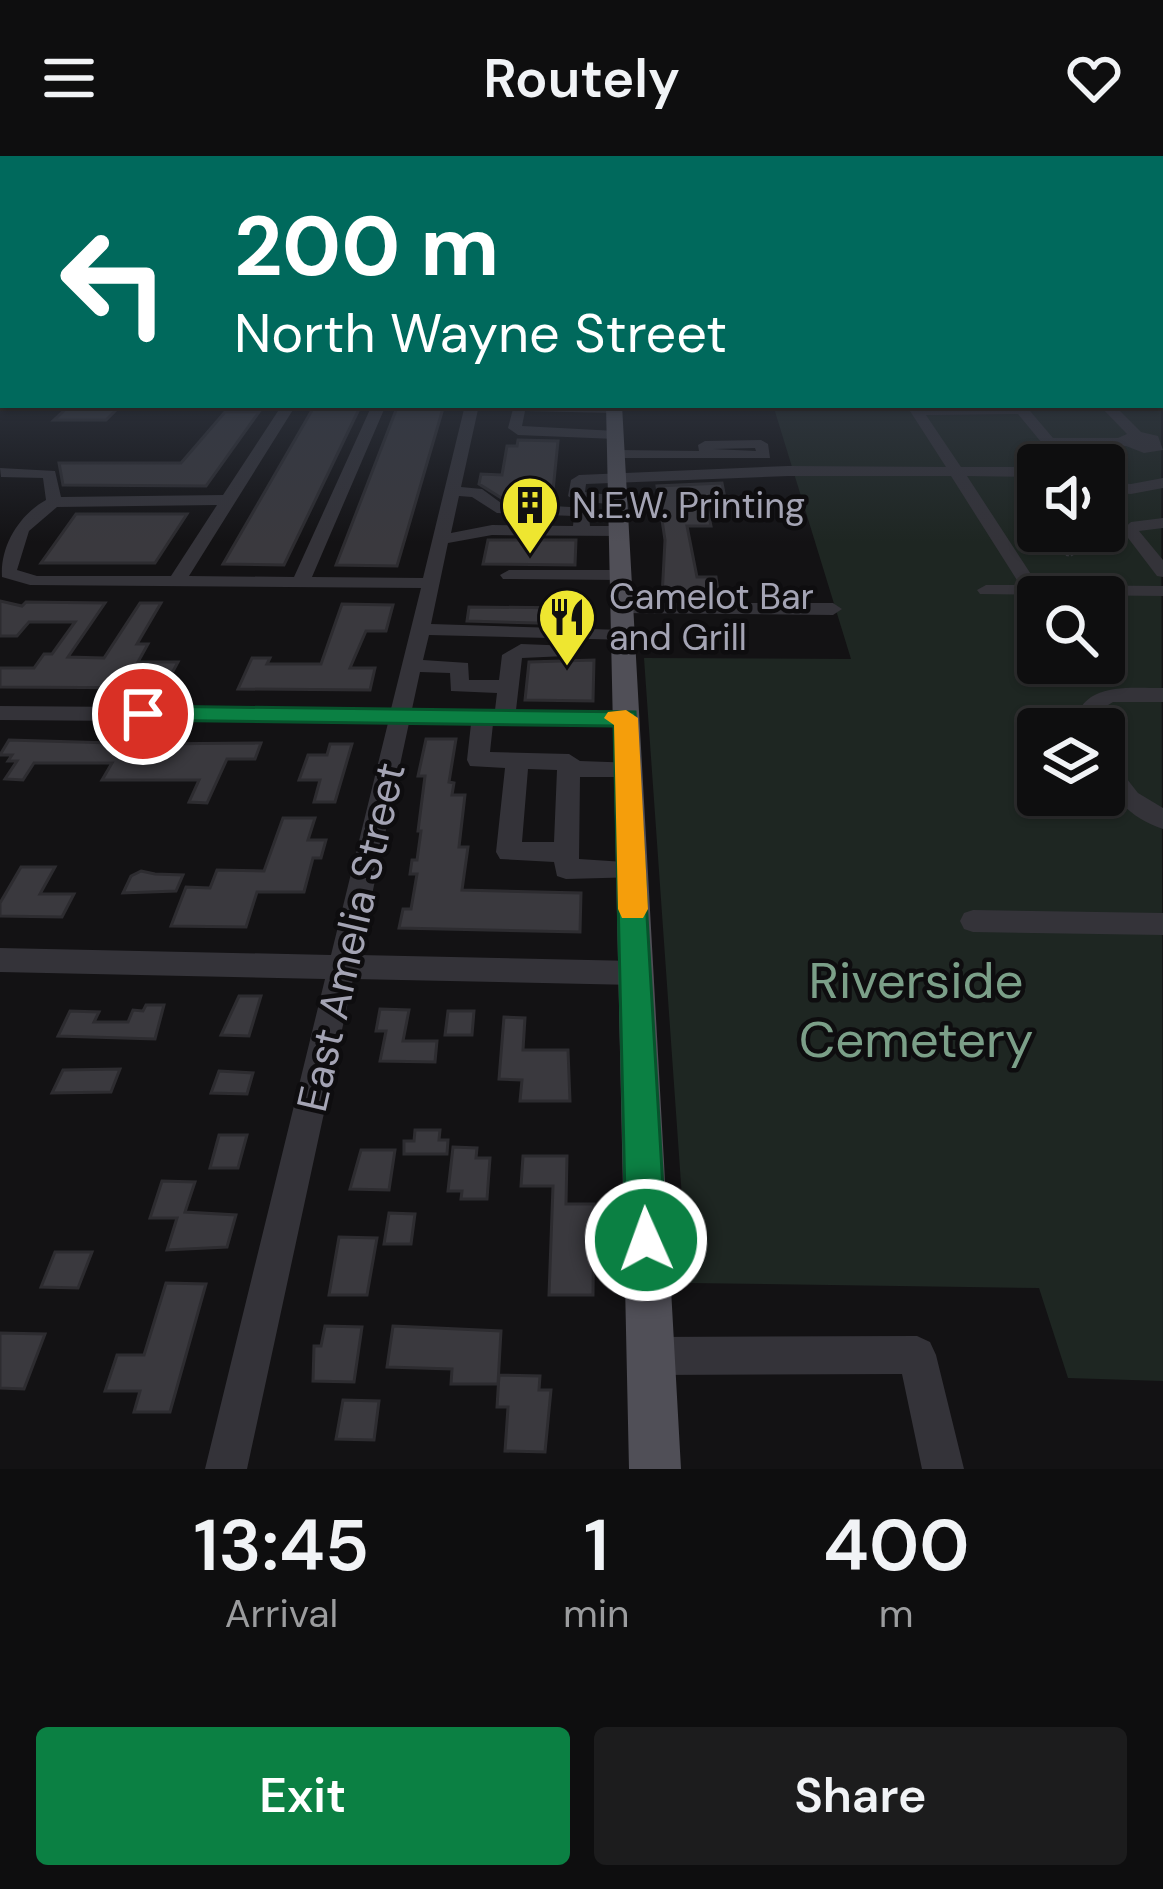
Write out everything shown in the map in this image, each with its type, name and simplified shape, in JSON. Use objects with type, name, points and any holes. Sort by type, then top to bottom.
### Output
[{"type":"main road","points":[[617,467],[655,1469]]},
{"type":"street","points":[[176,582],[280,419]]},
{"type":"street","points":[[300,583],[373,419]]},
{"type":"street","name":"East Amelia Street","points":[[226,1469],[346,966],[469,419]]},
{"type":"street","points":[[517,419],[515,428],[523,432],[617,467],[661,474],[1017,472]]},
{"type":"street","points":[[558,419],[617,467]]},
{"type":"street","points":[[922,419],[1023,576]]},
{"type":"street","points":[[1029,419],[1048,442],[1131,439],[1157,444],[1163,463]]},
{"type":"street","points":[[1116,419],[1131,439]]},
{"type":"street","points":[[580,531],[582,511],[617,467],[707,455]]},
{"type":"street","points":[[580,531],[617,467]]},
{"type":"street","points":[[1,472],[50,474],[54,502]]},
{"type":"street","points":[[1125,489],[1163,483]]},
{"type":"street","points":[[452,491],[476,492],[497,508],[582,511]]},
{"type":"street","points":[[230,500],[54,502],[34,512],[8,566],[13,578],[430,584]]},
{"type":"street","points":[[1163,523],[1130,530],[1163,572]]},
{"type":"street","points":[[440,540],[492,530],[580,531]]},
{"type":"street","points":[[509,575],[623,618]]},
{"type":"street","points":[[986,590],[1017,590]]},
{"type":"street","points":[[1125,591],[1163,591]]},
{"type":"street","points":[[422,629],[833,609]]},
{"type":"street","points":[[623,618],[512,655],[508,687],[478,760],[569,762],[566,869],[631,870]]},
{"type":"street","points":[[413,666],[461,667],[458,686],[508,687]]},
{"type":"street","points":[[1088,708],[1094,700],[1163,695]]},
{"type":"street","points":[[0,713],[626,718]]},
{"type":"street","points":[[517,761],[509,852],[567,852]]},
{"type":"street","points":[[568,769],[628,770]]},
{"type":"street","points":[[1125,793],[1163,820]]},
{"type":"street","points":[[973,921],[1163,924]]},
{"type":"street","points":[[0,960],[635,974]]},
{"type":"street","points":[[651,1356],[917,1354],[943,1469]]},
{"type":"path","points":[[1001,542],[1017,542]]},
{"type":"path","points":[[1047,552],[1073,556],[1071,552]]},
{"type":"green space","name":"Riverside Cemetery","points":[[777,419],[1161,419],[1163,1381],[1068,1378],[1039,1288],[688,1283],[644,658],[851,659]]},
{"type":"building","points":[[219,419],[254,419],[206,486],[63,485],[59,463],[181,463]]},
{"type":"building","points":[[307,419],[354,419],[284,565],[223,564]]},
{"type":"building","points":[[392,419],[440,419],[397,566],[336,565]]},
{"type":"building","points":[[518,440],[558,441],[552,501],[503,499],[479,484],[481,474],[502,475],[507,446],[517,446]]},
{"type":"building","points":[[722,483],[725,498],[705,498],[711,526],[687,526],[697,577],[716,577],[719,598],[662,597],[665,540],[657,486]]},
{"type":"building","points":[[76,514],[187,514],[155,563],[41,563]]},
{"type":"building","name":"N.E.W. Printing","points":[[488,540],[576,540],[575,565],[483,564]]},
{"type":"building","points":[[0,601],[22,606],[26,602],[105,603],[68,657],[104,658],[140,603],[161,603],[137,644],[148,644],[138,662],[178,662],[164,688],[0,687],[0,668],[34,668],[44,654],[52,654],[75,622],[29,622],[17,636],[0,636]]},
{"type":"building","points":[[342,604],[393,605],[386,631],[366,631],[350,668],[375,668],[370,690],[238,689],[252,658],[270,658],[267,664],[321,664]]},
{"type":"building","points":[[469,607],[575,608],[574,624],[467,621]]},
{"type":"building","points":[[594,660],[593,701],[525,700],[529,662]]},
{"type":"building","points":[[426,739],[456,739],[449,782],[454,783],[452,795],[465,795],[459,847],[468,847],[462,890],[581,893],[580,932],[399,928],[403,909],[411,909],[417,874],[410,874],[421,831],[425,776],[418,776]]},
{"type":"building","points":[[9,740],[261,743],[255,759],[227,759],[207,803],[189,802],[199,780],[102,780],[112,763],[34,763],[23,780],[5,779],[17,761],[8,761],[12,755],[0,755]]},
{"type":"building","points":[[330,744],[352,744],[335,802],[314,802],[320,780],[299,780],[308,755],[327,755]]},
{"type":"building","points":[[283,818],[315,818],[308,840],[326,840],[321,858],[313,858],[304,892],[257,892],[246,927],[171,926],[186,887],[210,888],[217,870],[264,871]]},
{"type":"building","points":[[21,867],[55,867],[40,894],[74,894],[62,917],[0,916],[0,903]]},
{"type":"building","points":[[141,871],[183,875],[176,891],[123,893],[131,876]]},
{"type":"building","points":[[239,996],[261,996],[249,1036],[221,1035]]},
{"type":"building","points":[[146,1005],[164,1005],[155,1039],[58,1036],[70,1011],[99,1012],[94,1022],[128,1022],[133,1010],[143,1011]]},
{"type":"building","points":[[380,1009],[409,1010],[403,1041],[437,1041],[435,1062],[380,1061],[386,1031],[376,1031]]},
{"type":"building","points":[[448,1011],[474,1011],[472,1035],[445,1035]]},
{"type":"building","points":[[504,1017],[525,1018],[523,1050],[568,1050],[570,1101],[520,1101],[522,1080],[499,1079]]},
{"type":"building","points":[[120,1069],[111,1092],[52,1093],[63,1070]]},
{"type":"building","points":[[219,1071],[253,1073],[247,1094],[211,1093]]},
{"type":"building","points":[[415,1130],[440,1130],[439,1140],[448,1140],[447,1154],[404,1154],[404,1141],[414,1141]]},
{"type":"building","points":[[219,1135],[247,1135],[238,1168],[210,1168]]},
{"type":"building","points":[[453,1147],[477,1148],[476,1158],[490,1158],[487,1199],[461,1199],[462,1191],[448,1191]]},
{"type":"building","points":[[361,1150],[395,1150],[389,1190],[350,1189]]},
{"type":"building","points":[[523,1156],[567,1156],[566,1204],[594,1204],[593,1295],[549,1295],[553,1186],[521,1186]]},
{"type":"building","points":[[162,1181],[195,1182],[185,1212],[236,1215],[227,1247],[167,1250],[177,1218],[150,1218]]},
{"type":"building","points":[[389,1213],[415,1214],[411,1244],[384,1244]]},
{"type":"building","points":[[339,1237],[377,1238],[367,1295],[329,1295]]},
{"type":"building","points":[[55,1252],[92,1252],[78,1288],[41,1287]]},
{"type":"building","points":[[166,1283],[206,1284],[170,1412],[134,1412],[140,1391],[105,1391],[117,1355],[144,1355]]},
{"type":"building","points":[[325,1326],[362,1327],[354,1382],[313,1381],[314,1346],[321,1346]]},
{"type":"building","points":[[393,1326],[501,1331],[498,1384],[451,1384],[452,1369],[387,1367]]},
{"type":"building","points":[[0,1333],[45,1334],[24,1389],[0,1388]]},
{"type":"building","points":[[499,1375],[540,1376],[539,1390],[551,1390],[545,1452],[505,1451],[508,1407],[497,1407]]},
{"type":"building","points":[[343,1400],[379,1401],[374,1440],[336,1439]]},
{"type":"slow traffic","points":[[617,718],[626,718],[633,909]]},
{"type":"place","name":"N.E.W. Printing","points":[[530,556]]},
{"type":"place","name":"Camelot Bar and Grill","points":[[567,668]]},
{"type":"route","points":[[143,714],[626,718],[646,1240]]}]
